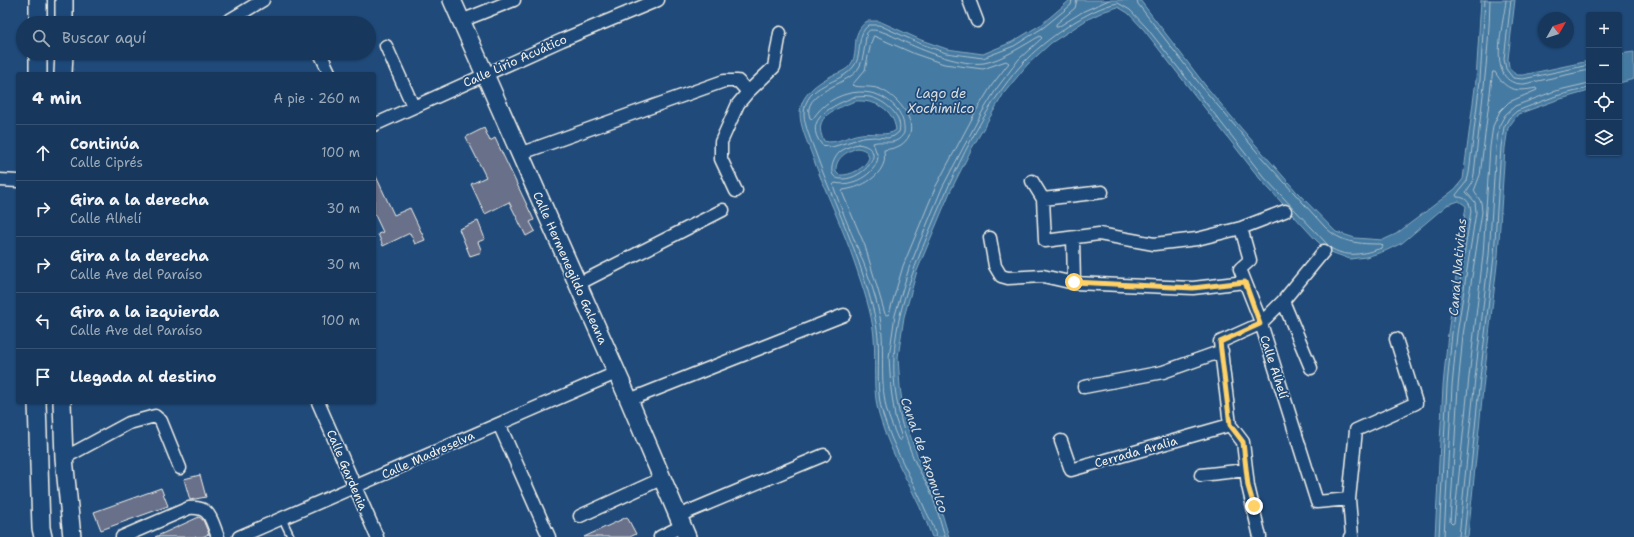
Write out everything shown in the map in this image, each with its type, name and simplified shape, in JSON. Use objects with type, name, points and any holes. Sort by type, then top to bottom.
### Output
[{"type":"street","points":[[38,0],[38,16]]},
{"type":"street","points":[[64,0],[64,16]]},
{"type":"street","points":[[237,16],[263,0]]},
{"type":"street","name":"Calle Hermenegildo Galeana","points":[[452,0],[629,400],[682,526]]},
{"type":"street","name":"Calle Lirio Acuático","points":[[376,124],[562,40],[658,0]]},
{"type":"street","points":[[969,0],[977,22]]},
{"type":"street","points":[[461,21],[508,1]]},
{"type":"street","points":[[736,191],[721,158],[721,142],[738,104],[748,92],[774,67],[780,33]]},
{"type":"street","points":[[386,46],[413,106]]},
{"type":"street","points":[[38,60],[38,72]]},
{"type":"street","points":[[63,72],[64,60]]},
{"type":"street","points":[[323,60],[329,72]]},
{"type":"street","points":[[519,154],[724,81],[738,82],[748,92]]},
{"type":"street","points":[[0,180],[16,181]]},
{"type":"street","points":[[1032,181],[1043,199],[1045,240],[1100,234],[1154,244],[1197,239],[1241,228],[1285,211]]},
{"type":"street","points":[[1043,199],[1102,192]]},
{"type":"street","points":[[578,284],[723,210]]},
{"type":"street","name":"Calle Alhelí","points":[[1241,228],[1250,260],[1240,269],[1260,324],[1318,502],[1349,499]]},
{"type":"street","points":[[990,238],[995,266],[1000,276],[1008,278],[1043,276],[1074,282],[1193,288],[1245,282]]},
{"type":"street","points":[[1073,238],[1074,282]]},
{"type":"street","points":[[1260,537],[1248,486],[1243,442],[1230,425],[1220,342],[1260,324],[1283,301],[1324,251]]},
{"type":"street","points":[[1283,301],[1311,368]]},
{"type":"street","points":[[629,400],[844,315]]},
{"type":"street","points":[[1350,537],[1352,536],[1349,499],[1356,430],[1416,403],[1396,339]]},
{"type":"street","points":[[1084,387],[1164,372],[1222,351]]},
{"type":"street","name":"Calle Madreselva","points":[[240,537],[616,373]]},
{"type":"street","points":[[38,404],[41,528],[43,537]]},
{"type":"street","points":[[62,404],[64,458],[72,537]]},
{"type":"street","name":"Calle Gardenia","points":[[319,404],[377,537]]},
{"type":"street","points":[[64,458],[129,423],[156,416],[161,421],[180,468]]},
{"type":"street","points":[[499,424],[549,537]]},
{"type":"street","name":"Cerrada Aralia","points":[[1061,440],[1071,470],[1230,425]]},
{"type":"street","points":[[660,537],[824,455]]},
{"type":"street","points":[[1201,476],[1246,470]]},
{"type":"street","points":[[580,516],[661,479]]},
{"type":"street","points":[[122,537],[189,508],[198,507],[205,509],[218,537]]},
{"type":"lane","points":[[282,518],[291,537]]},
{"type":"water","name":"Lago de Xochimilco","points":[[1070,0],[1140,0],[1205,85],[1241,128],[1296,191],[1336,232],[1355,238],[1383,240],[1396,234],[1416,219],[1455,189],[1463,179],[1476,80],[1481,0],[1515,0],[1508,59],[1509,67],[1516,75],[1523,75],[1586,62],[1586,92],[1557,100],[1518,114],[1508,128],[1505,148],[1498,256],[1468,537],[1435,537],[1443,386],[1448,333],[1466,206],[1459,201],[1447,205],[1402,243],[1385,251],[1366,257],[1350,259],[1328,251],[1260,179],[1144,30],[1128,13],[1118,7],[1088,19],[1051,43],[1027,65],[1004,93],[972,148],[950,192],[917,271],[904,317],[898,357],[904,415],[920,463],[936,493],[949,537],[932,537],[920,506],[890,446],[879,415],[875,386],[875,347],[869,310],[864,291],[840,223],[804,135],[800,119],[801,107],[810,90],[827,78],[845,70],[851,64],[854,59],[856,37],[862,26],[867,21],[879,21],[921,40],[947,49],[983,54],[1012,42],[1042,24]],"holes":[[[855,101],[876,104],[887,111],[894,122],[896,130],[884,134],[861,134],[833,142],[824,141],[821,132],[823,119],[840,107]],[[857,148],[867,152],[869,158],[861,168],[853,173],[844,175],[839,175],[836,172],[837,163],[842,156]]]},
{"type":"water","points":[[1634,52],[1634,79],[1622,82],[1622,54]]},
{"type":"building","points":[[484,128],[490,141],[495,138],[534,220],[530,222],[535,231],[526,236],[509,202],[485,214],[471,184],[486,177],[466,137]]},
{"type":"building","points":[[376,176],[394,215],[410,208],[425,240],[415,244],[410,233],[383,246],[378,234],[383,232],[376,217]]},
{"type":"building","points":[[478,221],[485,239],[478,242],[482,252],[470,256],[459,229]]},
{"type":"building","points":[[200,475],[206,497],[190,500],[184,479]]},
{"type":"building","points":[[161,488],[168,506],[101,530],[94,512]]},
{"type":"building","points":[[199,517],[203,520],[209,534],[202,537],[155,537]]},
{"type":"building","points":[[627,517],[636,534],[630,537],[584,537]]},
{"type":"route","points":[[1074,282],[1193,288],[1245,282],[1260,324],[1220,342],[1230,425],[1243,442],[1248,486],[1254,506]]},
{"type":"water label","name":"Canal Nativitas","points":[[1457,267]]},
{"type":"water label","name":"Canal de Axomulco","points":[[925,455]]}]
